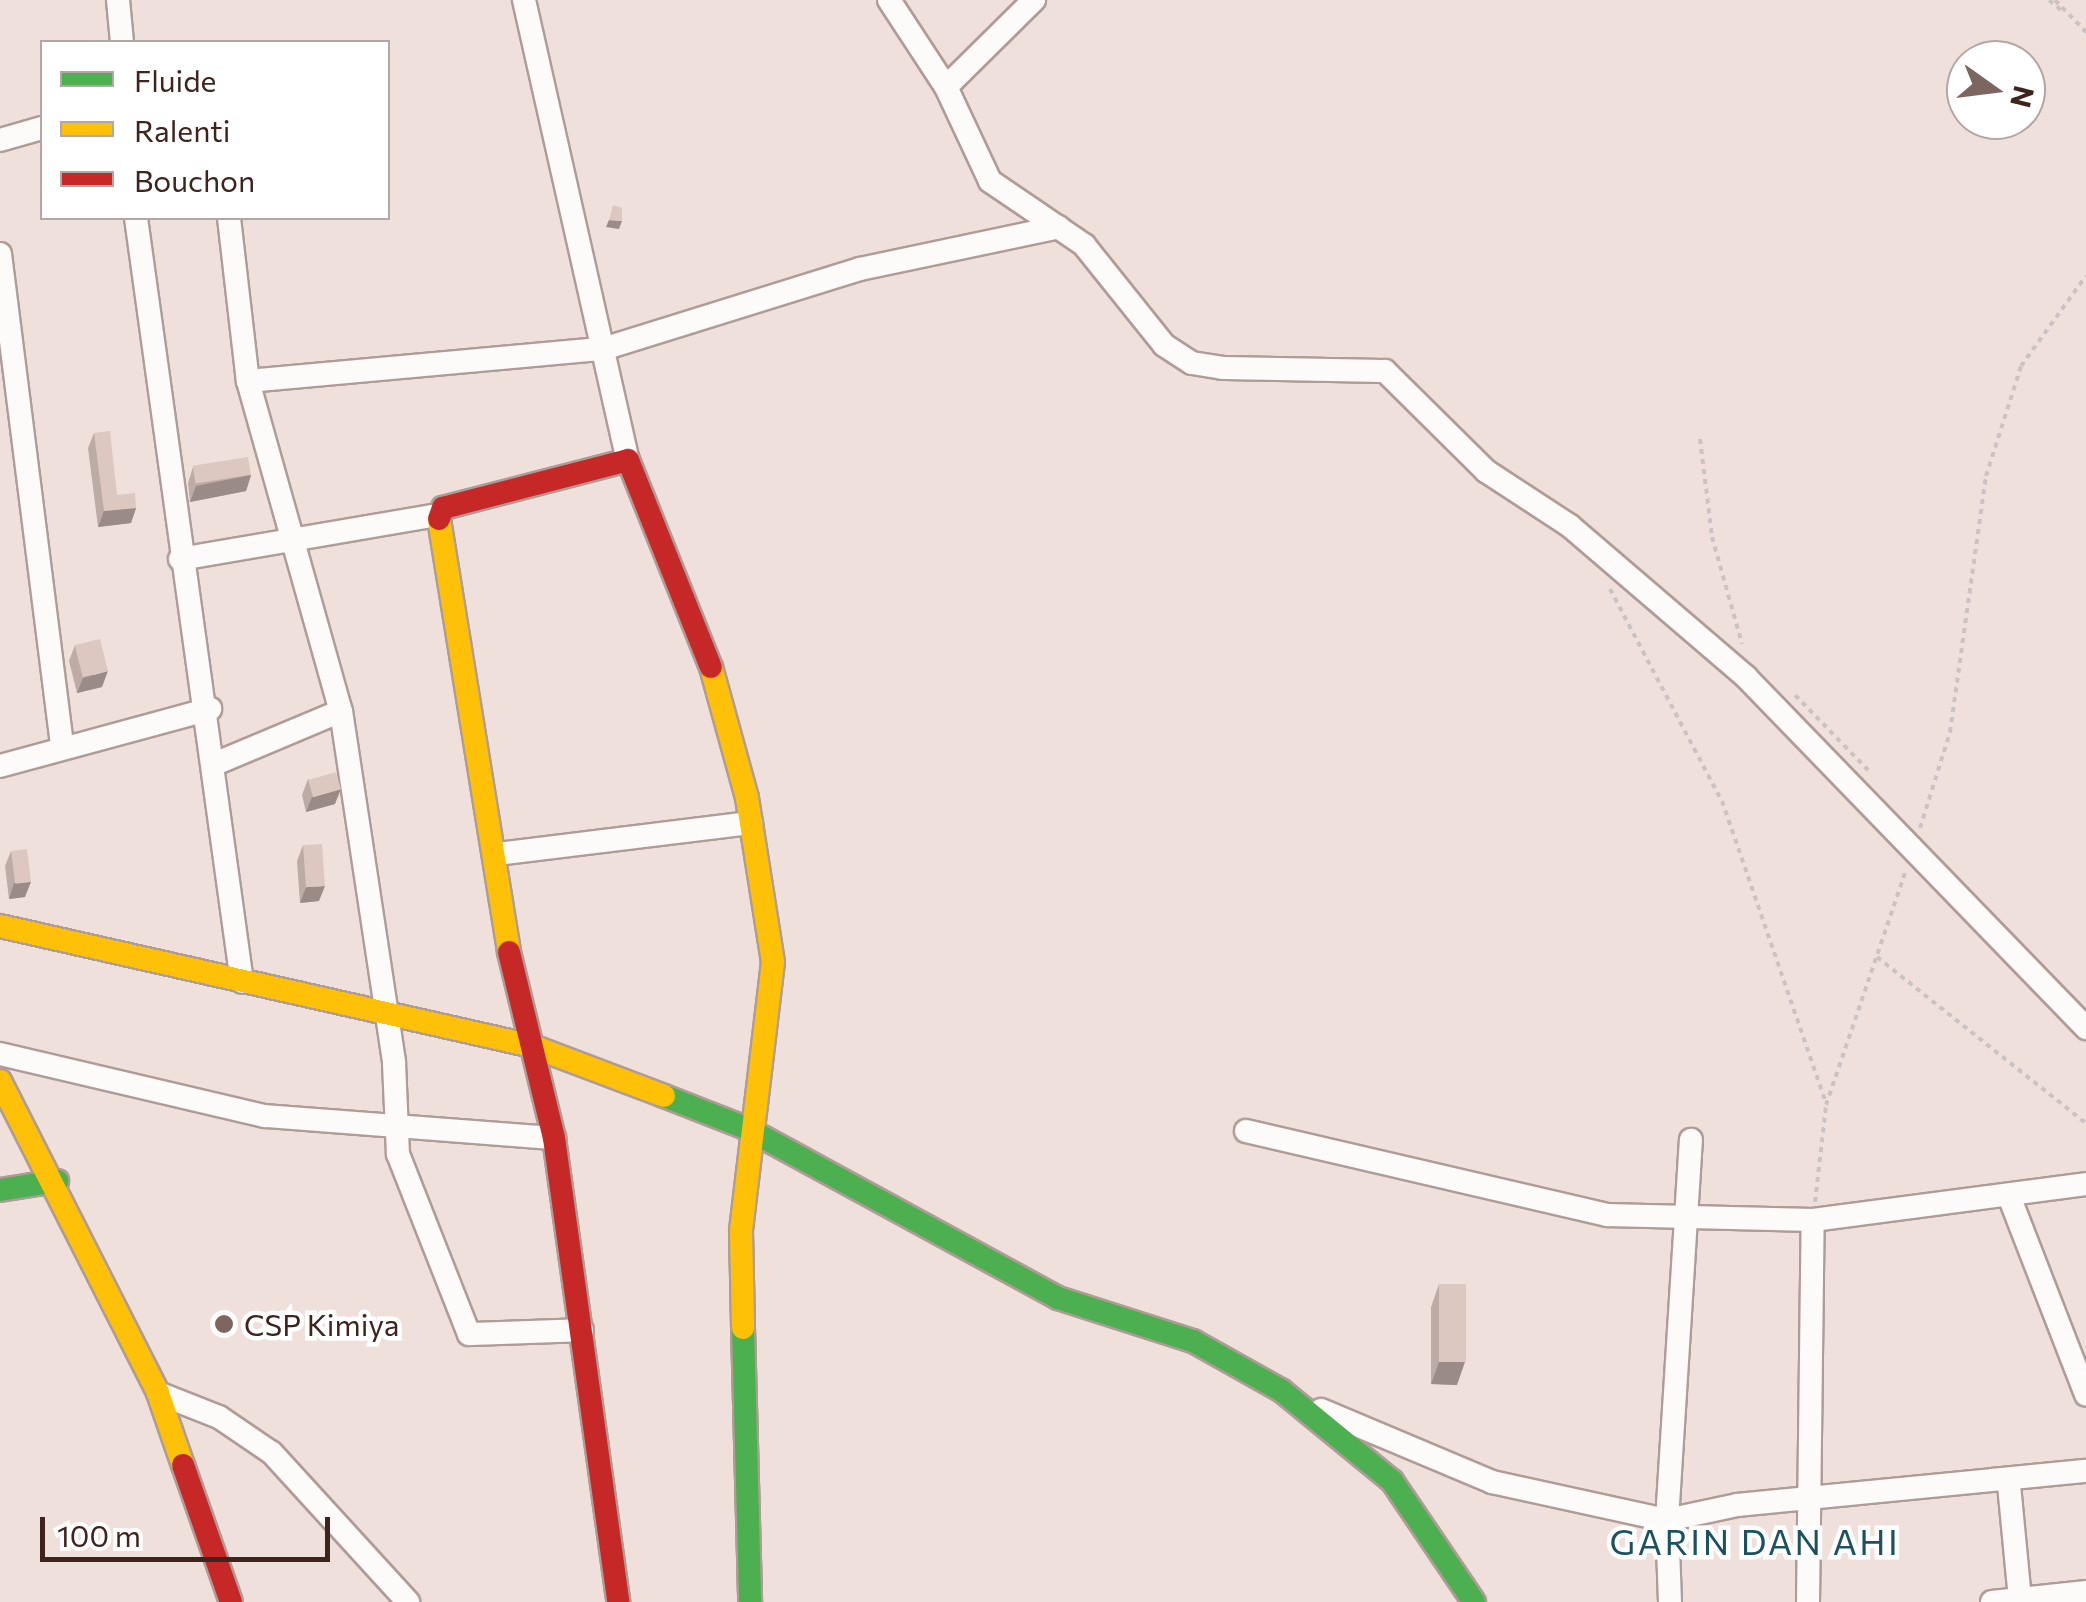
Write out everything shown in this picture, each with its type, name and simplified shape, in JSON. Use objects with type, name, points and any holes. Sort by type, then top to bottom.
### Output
[{"type":"main road","points":[[618,1602],[554,1138],[504,934],[498,854],[438,515],[628,460],[710,662],[751,823],[772,962],[771,1036],[746,1128],[750,1602]]},
{"type":"main road","points":[[0,926],[387,1018],[532,1046],[746,1128],[1058,1298],[1193,1341],[1282,1390],[1392,1481],[1474,1602]]},
{"type":"main road","points":[[0,1082],[57,1181],[158,1393],[231,1602]]},
{"type":"main road","points":[[0,1190],[57,1181]]},
{"type":"street","points":[[118,0],[122,40]]},
{"type":"street","points":[[524,0],[628,460]]},
{"type":"street","points":[[889,0],[946,87],[990,181],[1084,245],[1164,345],[1192,364],[1385,370],[1486,471],[1570,526],[1746,677],[1916,838],[2086,1028]]},
{"type":"street","points":[[946,87],[1034,0]]},
{"type":"street","points":[[0,140],[40,129]]},
{"type":"street","points":[[136,220],[180,558],[218,763],[242,982]]},
{"type":"street","points":[[229,220],[248,381],[341,711],[387,1018],[390,1126],[469,1334],[582,1330]]},
{"type":"street","points":[[248,381],[603,349],[860,269],[1058,227]]},
{"type":"street","points":[[0,254],[62,746]]},
{"type":"street","points":[[180,558],[291,543],[438,515]]},
{"type":"street","points":[[0,766],[62,746],[210,710]]},
{"type":"street","points":[[218,763],[341,711]]},
{"type":"street","points":[[498,854],[751,823]]},
{"type":"street","points":[[0,1054],[264,1116],[554,1138]]},
{"type":"street","points":[[1246,1130],[1592,1212],[1685,1218],[1813,1220],[2086,1184]]},
{"type":"street","points":[[1670,1602],[1666,1520],[1691,1140]]},
{"type":"street","points":[[2009,1196],[2086,1395]]},
{"type":"street","points":[[1808,1602],[1813,1220]]},
{"type":"street","points":[[1282,1390],[1453,1469],[1566,1504],[1666,1520],[1810,1498],[2010,1485],[2086,1471]]},
{"type":"street","points":[[158,1393],[272,1453],[408,1602]]},
{"type":"street","points":[[2010,1485],[2020,1600]]},
{"type":"street","points":[[1992,1602],[2086,1592]]},
{"type":"path","points":[[2052,0],[2084,30]]},
{"type":"path","points":[[1813,1220],[1826,1105],[1950,732],[1992,458],[2021,366],[2086,276]]},
{"type":"path","points":[[1700,439],[1712,537],[1742,645],[1755,658]]},
{"type":"path","points":[[1601,575],[1722,800],[1826,1105]]},
{"type":"path","points":[[1781,682],[1882,786]]},
{"type":"path","points":[[1907,814],[1916,838]]},
{"type":"path","points":[[1877,956],[2086,1123]]},
{"type":"building","points":[[613,205],[622,208],[622,221],[609,220]]},
{"type":"building","points":[[110,431],[117,495],[135,493],[136,508],[104,511],[94,433]]},
{"type":"building","points":[[248,457],[251,475],[196,484],[193,466]]},
{"type":"building","points":[[100,639],[108,671],[83,677],[75,645]]},
{"type":"building","points":[[336,772],[341,789],[313,797],[308,780]]},
{"type":"building","points":[[322,844],[325,886],[306,887],[303,845]]},
{"type":"building","points":[[27,849],[31,882],[15,884],[11,851]]},
{"type":"building","points":[[1439,1284],[1466,1284],[1466,1362],[1439,1362]]},
{"type":"traffic: fast","points":[[664,1096],[746,1128],[1058,1298],[1193,1341],[1282,1391],[1392,1481],[1474,1602]]},
{"type":"traffic: fast","points":[[0,1190],[57,1181]]},
{"type":"traffic: fast","points":[[743,1328],[750,1602]]},
{"type":"traffic: slow","points":[[439,519],[509,952]]},
{"type":"traffic: slow","points":[[711,667],[747,798],[773,962],[741,1231],[743,1328]]},
{"type":"traffic: slow","points":[[0,926],[532,1046],[664,1096]]},
{"type":"traffic: slow","points":[[0,1081],[158,1393],[183,1465]]},
{"type":"traffic: jam","points":[[439,519],[443,508],[628,460],[711,667]]},
{"type":"traffic: jam","points":[[509,952],[554,1138],[618,1602]]},
{"type":"traffic: jam","points":[[183,1465],[231,1602]]},
{"type":"place","name":"CSP Kimiya","points":[[224,1324]]},
{"type":"district","name":"GARIN DAN AHI","points":[[1755,1541]]}]
